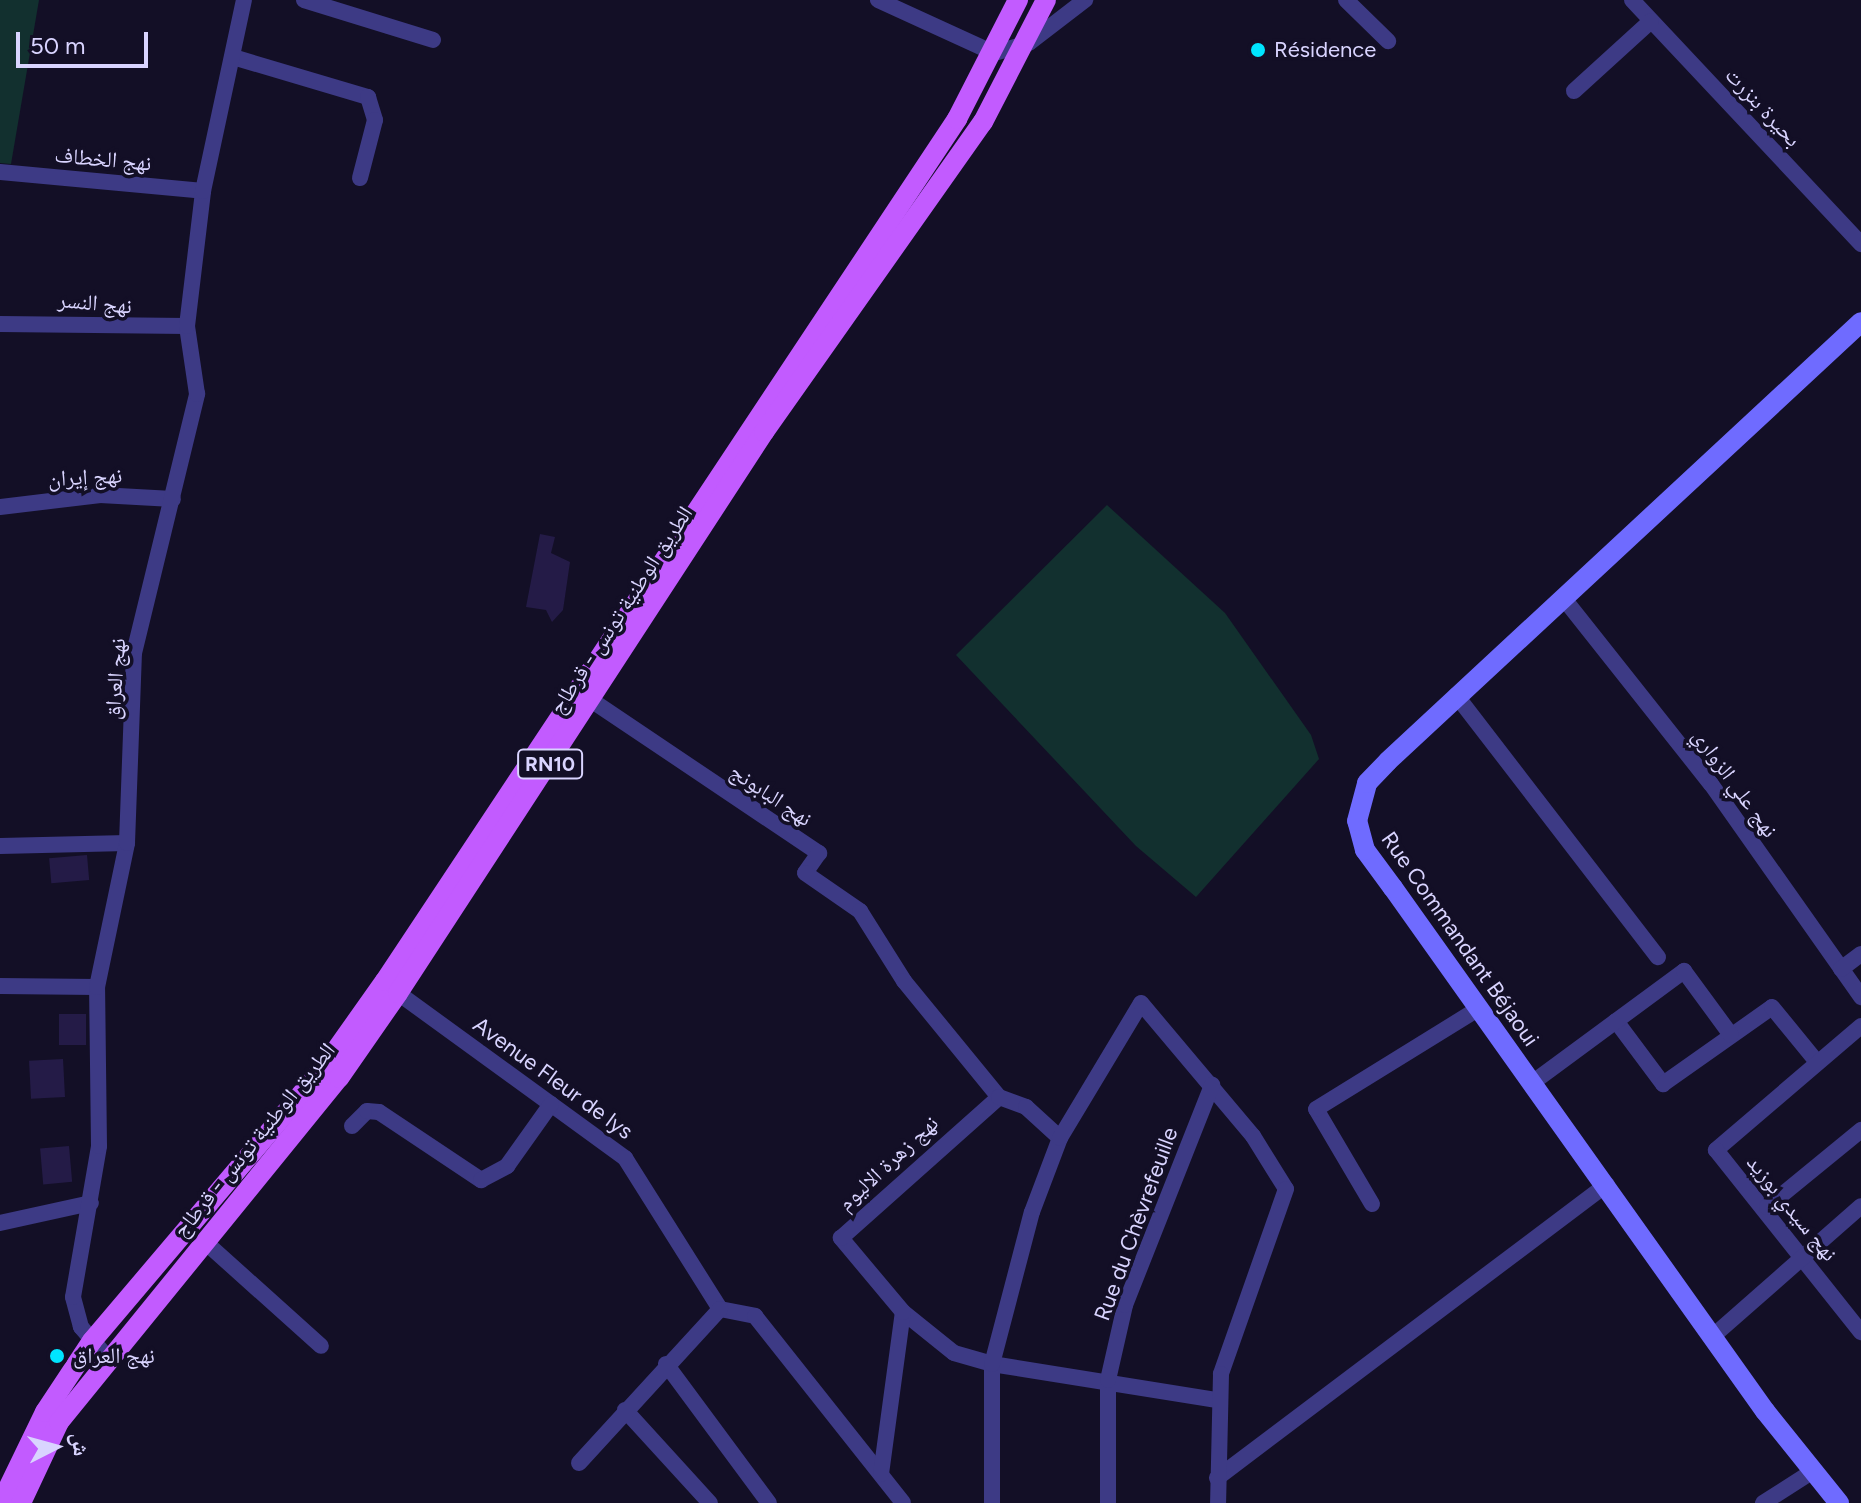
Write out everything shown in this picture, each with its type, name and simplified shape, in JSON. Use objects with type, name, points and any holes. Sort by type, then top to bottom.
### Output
[{"type":"main road","name":"الطريق الوطنية تونس - قرطاج","points":[[1,1503],[45,1412],[92,1341],[324,1067],[385,981],[994,53],[1018,0]]},
{"type":"main road","name":"الطريق الوطنية تونس - قرطاج","points":[[21,1503],[59,1422],[107,1357],[339,1078],[398,993],[1029,43],[1046,0]]},
{"type":"street","name":"نهج العراق","points":[[107,1357],[92,1341],[73,1297],[91,1203],[100,1126],[97,987],[127,843],[134,653],[197,394],[187,326],[203,191],[244,0]]},
{"type":"street","points":[[304,0],[433,40]]},
{"type":"street","points":[[878,0],[994,53],[1029,43],[1085,0]]},
{"type":"street","points":[[1346,0],[1388,41]]},
{"type":"street","name":"بحيرة بنزرت","points":[[1632,0],[1861,244]]},
{"type":"street","points":[[1574,91],[1651,21]]},
{"type":"street","points":[[233,57],[368,97],[375,120],[360,178]]},
{"type":"street","name":"نهج الخطاف","points":[[0,172],[203,191]]},
{"type":"street","name":"Rue Commandant Béjaoui","points":[[1839,1503],[1712,1337],[1607,1184],[1365,850],[1357,821],[1367,783],[1456,695],[1565,600],[1861,323]]},
{"type":"street","name":"نهج النسر","points":[[0,324],[187,326]]},
{"type":"street","name":"نهج إيران","points":[[0,507],[100,495],[173,499]]},
{"type":"street","name":"نهج علي الزواري","points":[[1565,600],[1711,784],[1861,997]]},
{"type":"street","points":[[1456,695],[1658,957]]},
{"type":"street","name":"نهج البابونج","points":[[591,700],[819,853],[805,873],[860,911],[904,981],[999,1097]]},
{"type":"street","points":[[0,846],[127,843]]},
{"type":"street","points":[[1841,969],[1861,954]]},
{"type":"street","points":[[1532,1083],[1684,971],[1731,1035]]},
{"type":"street","points":[[0,986],[97,987]]},
{"type":"street","name":"Avenue Fleur de lys","points":[[398,993],[625,1158],[720,1309]]},
{"type":"street","points":[[992,1503],[992,1364],[1060,1138],[1141,1003],[1212,1085],[1286,1189],[1217,1400],[1218,1503]]},
{"type":"street","points":[[1616,1021],[1663,1084],[1772,1007],[1817,1062]]},
{"type":"street","points":[[1372,1204],[1316,1109],[1478,1009]]},
{"type":"street","name":"نهج سيدي بوزيد","points":[[1861,1026],[1716,1150],[1767,1207],[1861,1332]]},
{"type":"street","name":"Rue du Chèvrefeuille","points":[[1108,1503],[1108,1380],[1125,1305],[1212,1085]]},
{"type":"street","points":[[999,1097],[1026,1107],[1060,1138]]},
{"type":"street","name":"نهج زهرة الاليوم","points":[[903,1312],[841,1238],[999,1097]]},
{"type":"street","points":[[352,1126],[367,1111],[379,1112],[481,1180],[507,1166],[551,1104]]},
{"type":"street","points":[[1767,1207],[1861,1130]]},
{"type":"street","points":[[1217,1478],[1607,1184]]},
{"type":"street","points":[[0,1223],[91,1203]]},
{"type":"street","points":[[1712,1337],[1861,1206]]},
{"type":"street","points":[[204,1241],[321,1346]]},
{"type":"street","points":[[579,1463],[666,1364],[720,1309],[755,1316],[903,1503]]},
{"type":"street","points":[[903,1312],[954,1353],[992,1364],[1108,1380],[1217,1400]]},
{"type":"street","points":[[881,1474],[903,1312]]},
{"type":"street","points":[[666,1364],[769,1503]]},
{"type":"street","points":[[625,1410],[710,1503]]},
{"type":"street","points":[[1763,1503],[1813,1471]]},
{"type":"green space","points":[[0,0],[39,0],[11,164],[0,163]]},
{"type":"green space","points":[[1107,505],[1225,613],[1311,735],[1319,759],[1196,897],[1136,846],[956,655]]},
{"type":"building","points":[[540,534],[555,537],[551,553],[570,562],[563,610],[552,622],[546,610],[526,607]]},
{"type":"building","points":[[87,855],[89,880],[51,883],[49,858]]},
{"type":"building","points":[[59,1014],[86,1014],[86,1045],[59,1045]]},
{"type":"building","points":[[63,1059],[65,1097],[31,1099],[29,1061]]},
{"type":"building","points":[[69,1146],[72,1182],[43,1184],[40,1149]]},
{"type":"place","name":"Résidence","points":[[1258,50]]},
{"type":"place","name":"نهج العراق","points":[[57,1356]]}]
